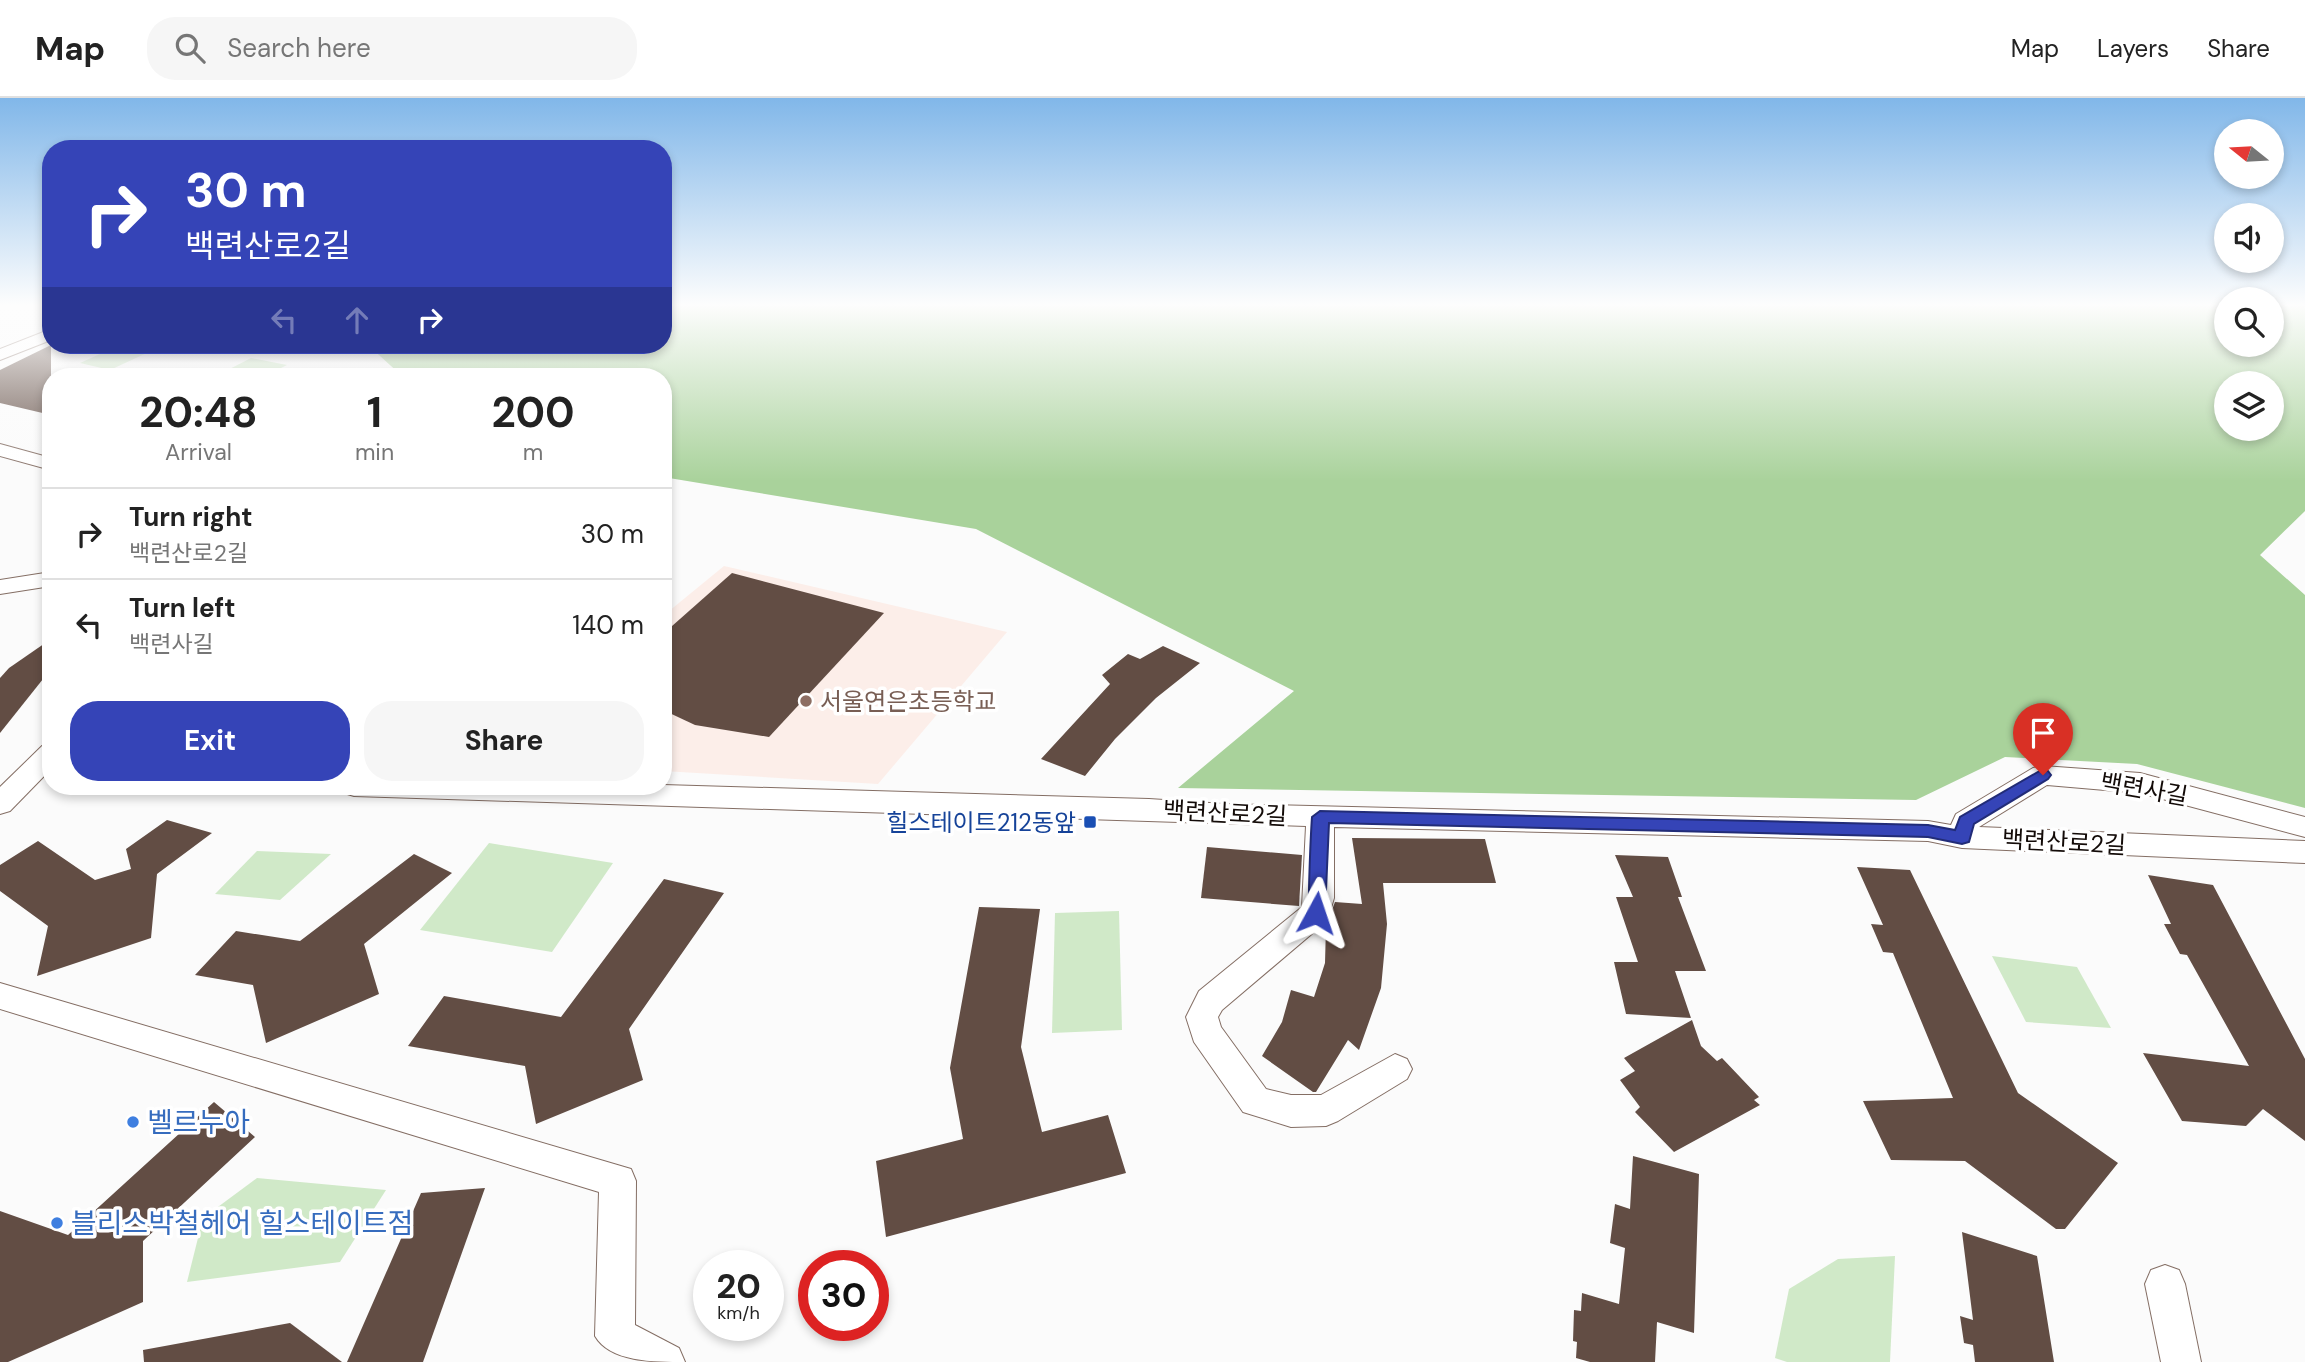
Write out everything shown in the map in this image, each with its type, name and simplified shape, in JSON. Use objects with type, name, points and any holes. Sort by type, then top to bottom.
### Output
[{"type":"street","points":[[0,450],[42,462]]},
{"type":"street","points":[[0,587],[42,580]]},
{"type":"street","points":[[0,804],[42,761]]},
{"type":"street","name":"백련사길","points":[[1962,837],[1966,821],[2043,775],[2140,783],[2305,827]]},
{"type":"street","name":"백련산로2길","points":[[651,795],[1320,817],[1928,831],[1962,837],[2305,852]]},
{"type":"street","points":[[1320,817],[1319,898],[1316,913],[1210,1001],[1202,1017],[1206,1032],[1255,1101],[1291,1111],[1326,1111],[1395,1069]]},
{"type":"street","points":[[0,996],[618,1181],[615,1336],[665,1362]]},
{"type":"street","points":[[2165,1284],[2181,1362]]},
{"type":"shaded area","name":"서울연은초등학교","points":[[724,566],[1007,632],[878,784],[672,772],[672,609]]},
{"type":"green space","points":[[80,363],[125,363],[114,368]]},
{"type":"green space","points":[[241,363],[287,365],[281,368],[232,368]]},
{"type":"green space","points":[[388,363],[2305,363],[2305,511],[2260,555],[2305,595],[2305,808],[2137,764],[2005,757],[1916,800],[1178,788],[1294,691],[976,529],[672,478],[672,368],[393,368]]},
{"type":"green space","points":[[489,843],[613,863],[552,952],[420,930]]},
{"type":"green space","points":[[257,851],[331,854],[280,900],[215,894]]},
{"type":"green space","points":[[1119,911],[1122,1030],[1052,1033],[1055,913]]},
{"type":"green space","points":[[1992,956],[2077,967],[2111,1028],[2026,1022]]},
{"type":"green space","points":[[257,1178],[386,1190],[340,1262],[187,1282],[203,1218]]},
{"type":"green space","points":[[1895,1256],[1890,1362],[1787,1362],[1775,1358],[1789,1289],[1838,1259]]},
{"type":"building","points":[[14,363],[51,363],[51,368],[42,368],[42,413],[0,403],[0,370]]},
{"type":"building","points":[[732,573],[884,613],[769,737],[695,725],[672,714],[672,626]]},
{"type":"building","points":[[42,645],[42,680],[0,733],[0,678],[9,668]]},
{"type":"building","points":[[1163,646],[1200,663],[1156,698],[1115,739],[1085,776],[1041,759],[1110,684],[1102,675],[1128,654],[1140,659]]},
{"type":"building","points":[[167,820],[212,833],[157,874],[151,938],[37,976],[48,926],[0,891],[0,865],[38,841],[95,880],[131,869],[126,849]]},
{"type":"building","points":[[1352,838],[1485,839],[1496,883],[1383,883],[1387,924],[1381,988],[1359,1050],[1348,1040],[1316,1092],[1313,1092],[1262,1056],[1282,1022],[1291,990],[1314,997],[1325,963],[1326,926],[1335,902],[1362,904]]},
{"type":"building","points":[[1207,847],[1302,855],[1299,906],[1201,898]]},
{"type":"building","points":[[414,854],[452,873],[364,944],[379,994],[266,1043],[253,985],[195,975],[236,931],[300,941]]},
{"type":"building","points":[[1615,855],[1668,857],[1682,897],[1678,897],[1706,971],[1675,971],[1691,1018],[1626,1014],[1614,962],[1638,962],[1616,897],[1633,897]]},
{"type":"building","points":[[1857,867],[1910,870],[2018,1093],[2118,1163],[2065,1229],[2056,1229],[1965,1161],[1891,1160],[1863,1101],[1953,1098],[1893,953],[1883,952],[1871,924],[1883,925]]},
{"type":"building","points":[[2148,875],[2213,885],[2305,1059],[2305,1141],[2263,1109],[2246,1126],[2182,1121],[2143,1053],[2249,1066],[2187,955],[2180,954],[2164,924],[2171,924]]},
{"type":"building","points":[[664,879],[724,893],[629,1029],[643,1080],[536,1124],[525,1066],[408,1046],[444,996],[561,1017]]},
{"type":"building","points":[[979,907],[1040,909],[1021,1047],[1042,1132],[1108,1115],[1126,1173],[886,1237],[876,1161],[963,1139],[950,1068]]},
{"type":"building","points":[[1692,1020],[1701,1046],[1717,1061],[1722,1058],[1759,1097],[1754,1100],[1760,1105],[1674,1152],[1635,1112],[1640,1107],[1620,1080],[1635,1071],[1624,1058]]},
{"type":"building","points":[[214,1102],[255,1137],[143,1241],[143,1302],[8,1362],[0,1362],[0,1211],[68,1235]]},
{"type":"building","points":[[1633,1156],[1699,1174],[1694,1333],[1657,1322],[1655,1362],[1590,1362],[1576,1358],[1577,1342],[1573,1341],[1574,1310],[1581,1311],[1582,1293],[1619,1304],[1625,1248],[1610,1243],[1615,1204],[1630,1209]]},
{"type":"building","points":[[485,1188],[423,1362],[347,1362],[421,1193]]},
{"type":"building","points":[[1962,1232],[2037,1256],[2054,1362],[1975,1362],[1973,1345],[1964,1343],[1960,1316],[1973,1320]]},
{"type":"building","points":[[290,1323],[342,1362],[144,1362],[143,1350]]},
{"type":"place","name":"서울연은초등학교","points":[[806,701]]},
{"type":"place","name":"힐스테이트212동앞","points":[[1090,822]]},
{"type":"place","name":"벨르누아","points":[[133,1122]]},
{"type":"place","name":"블리스박철헤어 힐스테이트점","points":[[57,1223]]},
{"type":"route","points":[[1316,913],[1319,898],[1320,817],[1928,831],[1962,837],[1966,821],[2043,775]]}]
